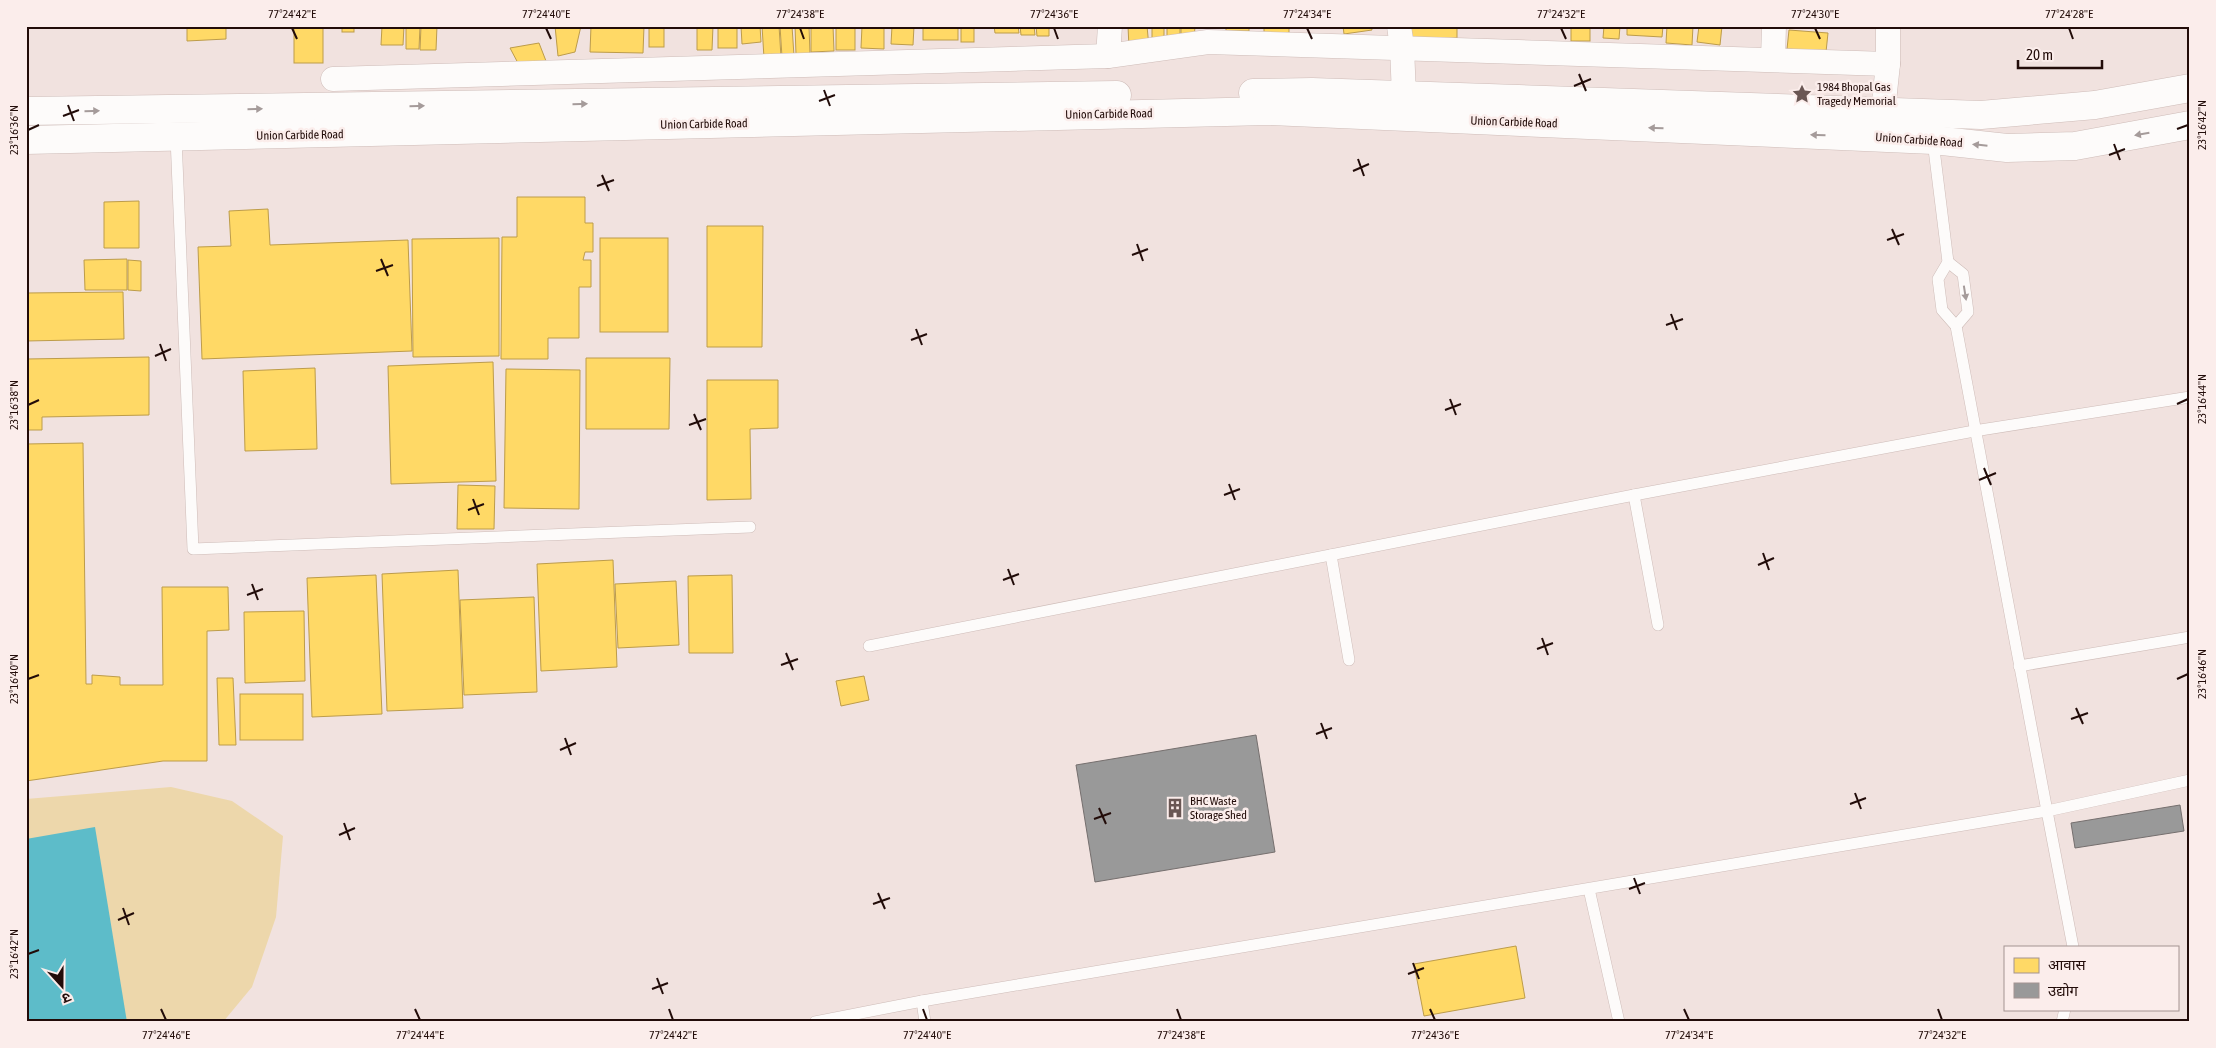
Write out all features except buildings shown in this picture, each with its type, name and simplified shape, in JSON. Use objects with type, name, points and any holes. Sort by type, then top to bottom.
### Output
[{"type":"street","points":[[1108,56],[1110,26]]},
{"type":"street","points":[[1773,59],[1774,26]]},
{"type":"street","points":[[1883,111],[1888,64],[1888,26]]},
{"type":"street","points":[[333,79],[1108,56],[1209,34],[1401,37],[1888,64]]},
{"type":"street","points":[[1401,37],[1404,96]]},
{"type":"street","name":"Union Carbide Road","points":[[26,111],[175,124],[1268,111],[1932,127],[1981,115],[2096,105],[2190,88]]},
{"type":"street","name":"Union Carbide Road","points":[[26,140],[175,124],[1312,92],[1883,111],[2007,148],[2075,146],[2190,125]]},
{"type":"lane","points":[[175,124],[193,549],[750,527]]},
{"type":"lane","points":[[1932,127],[1948,262],[1938,279],[1942,310],[1956,326],[1974,431],[2074,946]]},
{"type":"lane","points":[[1948,262],[1963,274],[1968,312],[1956,326]]},
{"type":"lane","points":[[869,646],[1634,495],[1974,431],[2190,397]]},
{"type":"lane","points":[[1634,495],[1658,625]]},
{"type":"lane","points":[[1330,555],[1349,660]]},
{"type":"lane","points":[[2019,666],[2190,637]]},
{"type":"lane","points":[[815,1022],[922,1001],[2047,811],[2190,780]]},
{"type":"lane","points":[[1589,889],[1619,1022]]},
{"type":"lane","points":[[922,1001],[925,1022]]},
{"type":"shaded area","points":[[171,787],[232,801],[283,836],[276,917],[252,987],[223,1022],[26,1022],[26,799]]},
{"type":"water","points":[[95,827],[127,1022],[26,1022],[26,839]]},
{"type":"place","name":"1984 Bhopal Gas Tragedy Memorial","points":[[1802,94]]},
{"type":"place","name":"BHC Waste Storage Shed","points":[[1175,808]]}]
